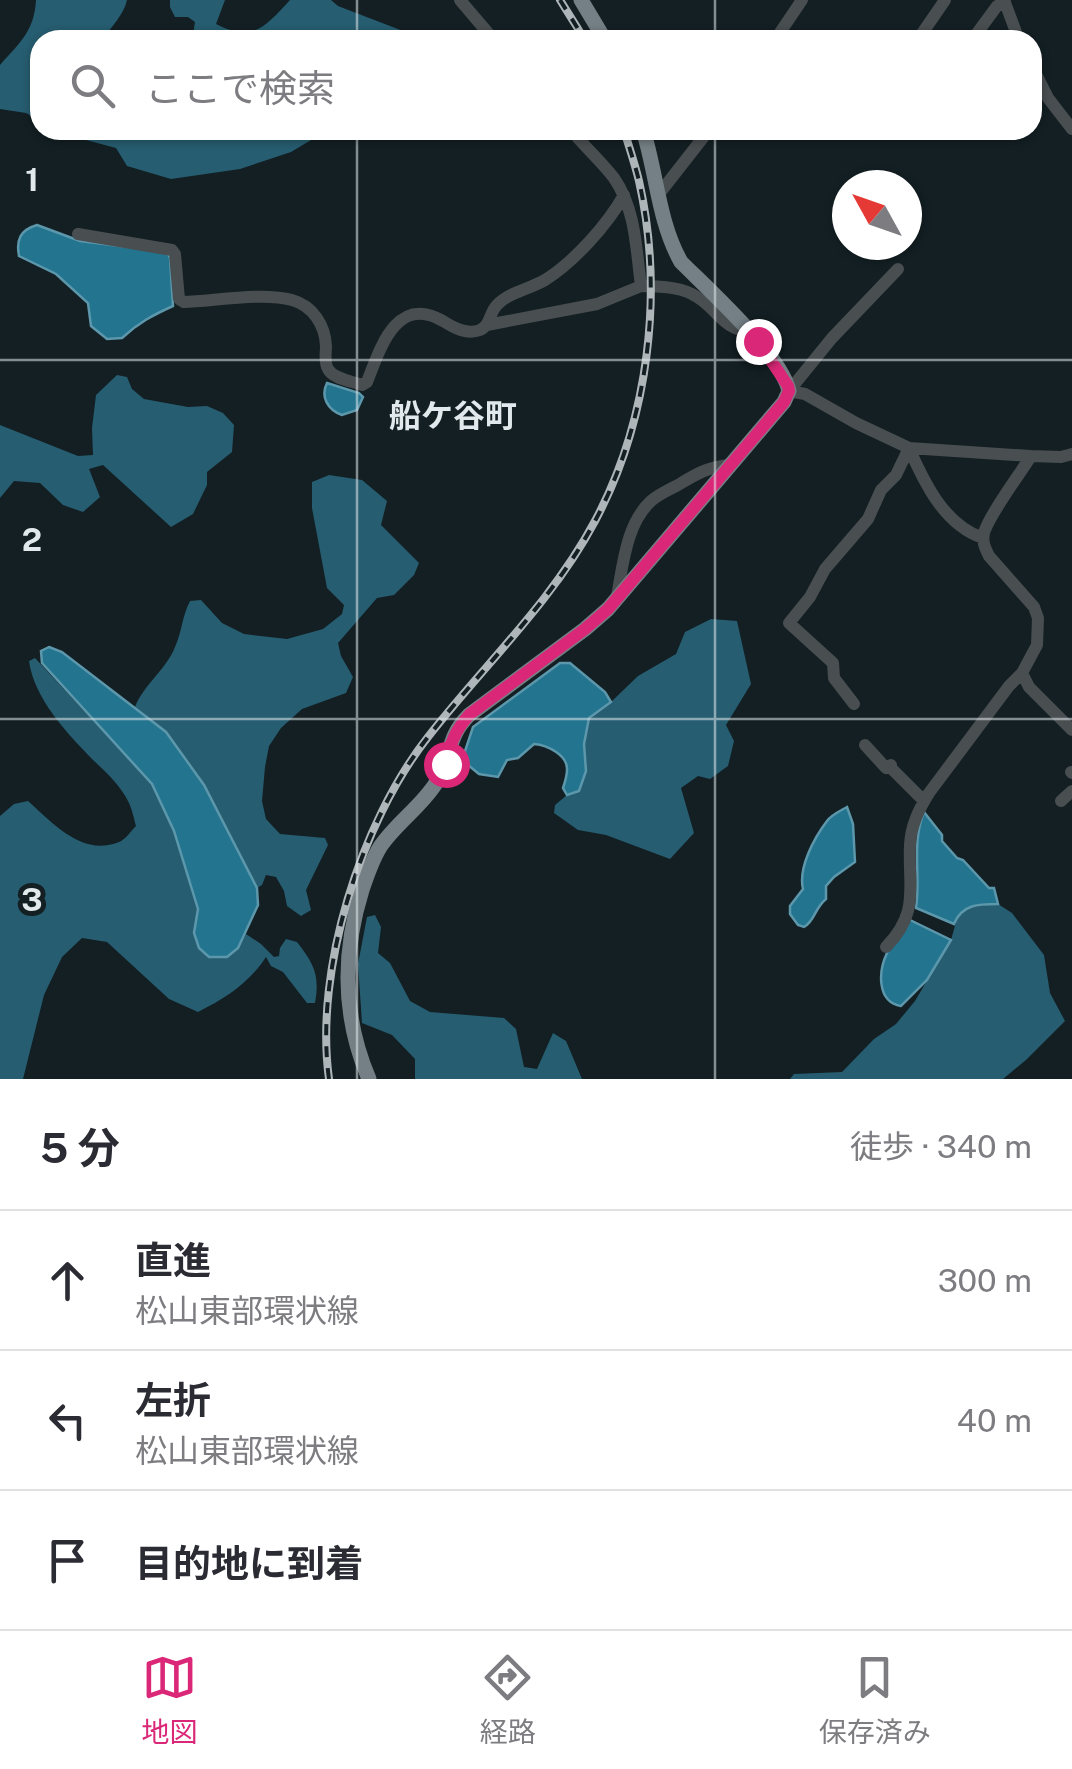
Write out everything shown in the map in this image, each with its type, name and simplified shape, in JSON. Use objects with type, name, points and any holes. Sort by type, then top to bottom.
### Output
[{"type":"main road","points":[[582,0],[600,30]]},
{"type":"main road","points":[[369,1079],[352,1023],[346,966],[351,930],[375,856],[439,779],[459,725],[596,621],[784,402],[789,391],[785,379],[750,332],[681,262],[668,233],[646,140]]},
{"type":"street","points":[[460,0],[486,30]]},
{"type":"street","points":[[782,30],[802,0]]},
{"type":"street","points":[[925,30],[945,0]]},
{"type":"street","points":[[979,30],[1004,1],[1015,30]]},
{"type":"street","points":[[1042,86],[1072,129]]},
{"type":"street","points":[[580,140],[624,195],[631,212],[641,286]]},
{"type":"street","points":[[659,194],[701,140]]},
{"type":"street","points":[[487,325],[496,305],[559,269],[615,211],[624,195]]},
{"type":"street","points":[[78,234],[172,250],[177,292],[184,302],[278,298],[303,304],[321,324],[328,371],[362,384],[367,382],[382,340],[403,320],[416,314],[432,315],[456,328],[478,330],[597,304],[641,286],[688,292],[736,331],[750,332]]},
{"type":"street","points":[[898,269],[832,338],[789,391],[806,394],[909,448],[1032,456],[1072,454]]},
{"type":"street","points":[[909,448],[939,504],[969,532],[983,538]]},
{"type":"street","points":[[854,704],[834,678],[832,663],[789,623],[810,597],[825,569],[868,519],[881,490],[896,475],[909,448]]},
{"type":"street","points":[[886,947],[900,933],[909,913],[913,891],[910,845],[924,801],[1022,673],[1037,644],[1038,618],[1034,607],[989,556],[983,538],[1032,456]]},
{"type":"street","points":[[617,599],[630,535],[644,508],[696,472],[729,465]]},
{"type":"street","points":[[1022,673],[1029,687],[1072,730]]},
{"type":"street","points":[[865,745],[886,768],[893,764],[924,801]]},
{"type":"shaded area","points":[[36,0],[127,0],[110,30],[30,30],[30,115],[0,109],[0,65],[20,43]]},
{"type":"shaded area","points":[[170,0],[225,0],[216,24],[229,30],[194,30],[195,22],[188,17],[175,17]]},
{"type":"shaded area","points":[[290,0],[331,0],[400,30],[255,30]]},
{"type":"shaded area","points":[[86,140],[311,140],[291,152],[240,169],[171,179],[127,166],[116,148]]},
{"type":"shaded area","points":[[37,225],[80,241],[167,252],[173,306],[122,338],[107,339],[91,326],[88,303],[56,274],[19,256],[21,236]]},
{"type":"shaded area","points":[[117,375],[127,377],[132,389],[144,399],[188,407],[207,406],[223,413],[234,425],[232,452],[207,472],[207,485],[193,514],[171,527],[103,465],[89,469],[100,497],[83,512],[63,505],[40,483],[14,481],[0,498],[0,425],[78,456],[93,455],[96,395]]},
{"type":"shaded area","points":[[327,383],[359,393],[363,397],[357,410],[342,415],[333,410],[325,398]]},
{"type":"shaded area","points":[[329,475],[362,480],[387,501],[381,525],[419,563],[414,575],[394,595],[377,598],[338,643],[353,677],[346,693],[302,709],[281,728],[269,746],[262,801],[266,819],[280,834],[325,838],[328,845],[306,890],[311,910],[301,916],[287,906],[276,877],[266,875],[257,888],[204,785],[166,732],[135,707],[171,655],[190,601],[201,600],[222,623],[244,634],[287,639],[323,629],[342,614],[344,605],[327,588],[312,508],[312,482]]},
{"type":"shaded area","points":[[711,619],[737,621],[751,684],[726,725],[734,741],[728,766],[710,779],[698,776],[681,788],[694,833],[670,859],[606,835],[578,830],[554,813],[555,805],[579,791],[586,771],[584,744],[589,718],[638,676],[676,654],[685,632]]},
{"type":"shaded area","points":[[49,647],[62,652],[166,732],[204,785],[257,888],[258,905],[238,948],[227,957],[209,957],[199,948],[194,933],[198,909],[174,831],[152,784],[42,663],[41,651]]},
{"type":"shaded area","points":[[35,658],[152,784],[174,831],[198,909],[194,933],[238,948],[246,934],[274,957],[279,956],[286,939],[297,942],[314,970],[315,1003],[307,1003],[266,957],[236,989],[198,1012],[169,999],[107,942],[82,938],[62,957],[44,995],[23,1079],[0,1079],[0,816],[14,804],[28,801],[58,828],[93,845],[119,842],[136,826],[122,791],[73,739],[45,702],[32,675],[29,661]]},
{"type":"shaded area","points":[[560,663],[570,663],[605,692],[611,702],[589,718],[584,744],[586,771],[579,791],[567,795],[563,788],[567,770],[564,760],[539,745],[534,744],[518,758],[507,760],[498,777],[479,774],[462,760],[473,727]]},
{"type":"shaded area","points":[[847,807],[853,824],[855,862],[826,886],[826,899],[810,922],[804,927],[798,925],[790,914],[790,906],[803,889],[808,854],[829,819]]},
{"type":"shaded area","points":[[924,812],[957,858],[989,888],[994,888],[998,904],[966,909],[954,924],[916,908],[918,836]]},
{"type":"shaded area","points":[[978,904],[998,904],[1012,913],[1044,955],[1050,993],[1065,1021],[1026,1060],[1003,1079],[790,1079],[794,1074],[842,1072],[874,1039],[896,1024],[915,1001],[951,940],[958,915]]},
{"type":"shaded area","points":[[375,915],[381,927],[378,953],[390,963],[410,1001],[430,1012],[504,1018],[516,1029],[524,1067],[537,1069],[553,1033],[566,1041],[582,1079],[415,1079],[415,1059],[392,1035],[362,1023],[358,964],[367,917]]},
{"type":"shaded area","points":[[910,920],[951,940],[927,980],[901,1006],[887,999],[882,969],[889,949]]},
{"type":"railway","points":[[560,0],[579,30]]},
{"type":"railway","points":[[329,1079],[326,1036],[336,945],[363,854],[382,811],[428,737],[538,606],[578,551],[613,482],[628,441],[647,355],[650,267],[647,223],[627,140]]},
{"type":"district","name":"船ケ谷町","points":[[453,415]]},
{"type":"route","points":[[446,764],[459,725],[608,609],[784,402],[788,386],[758,341]]}]
